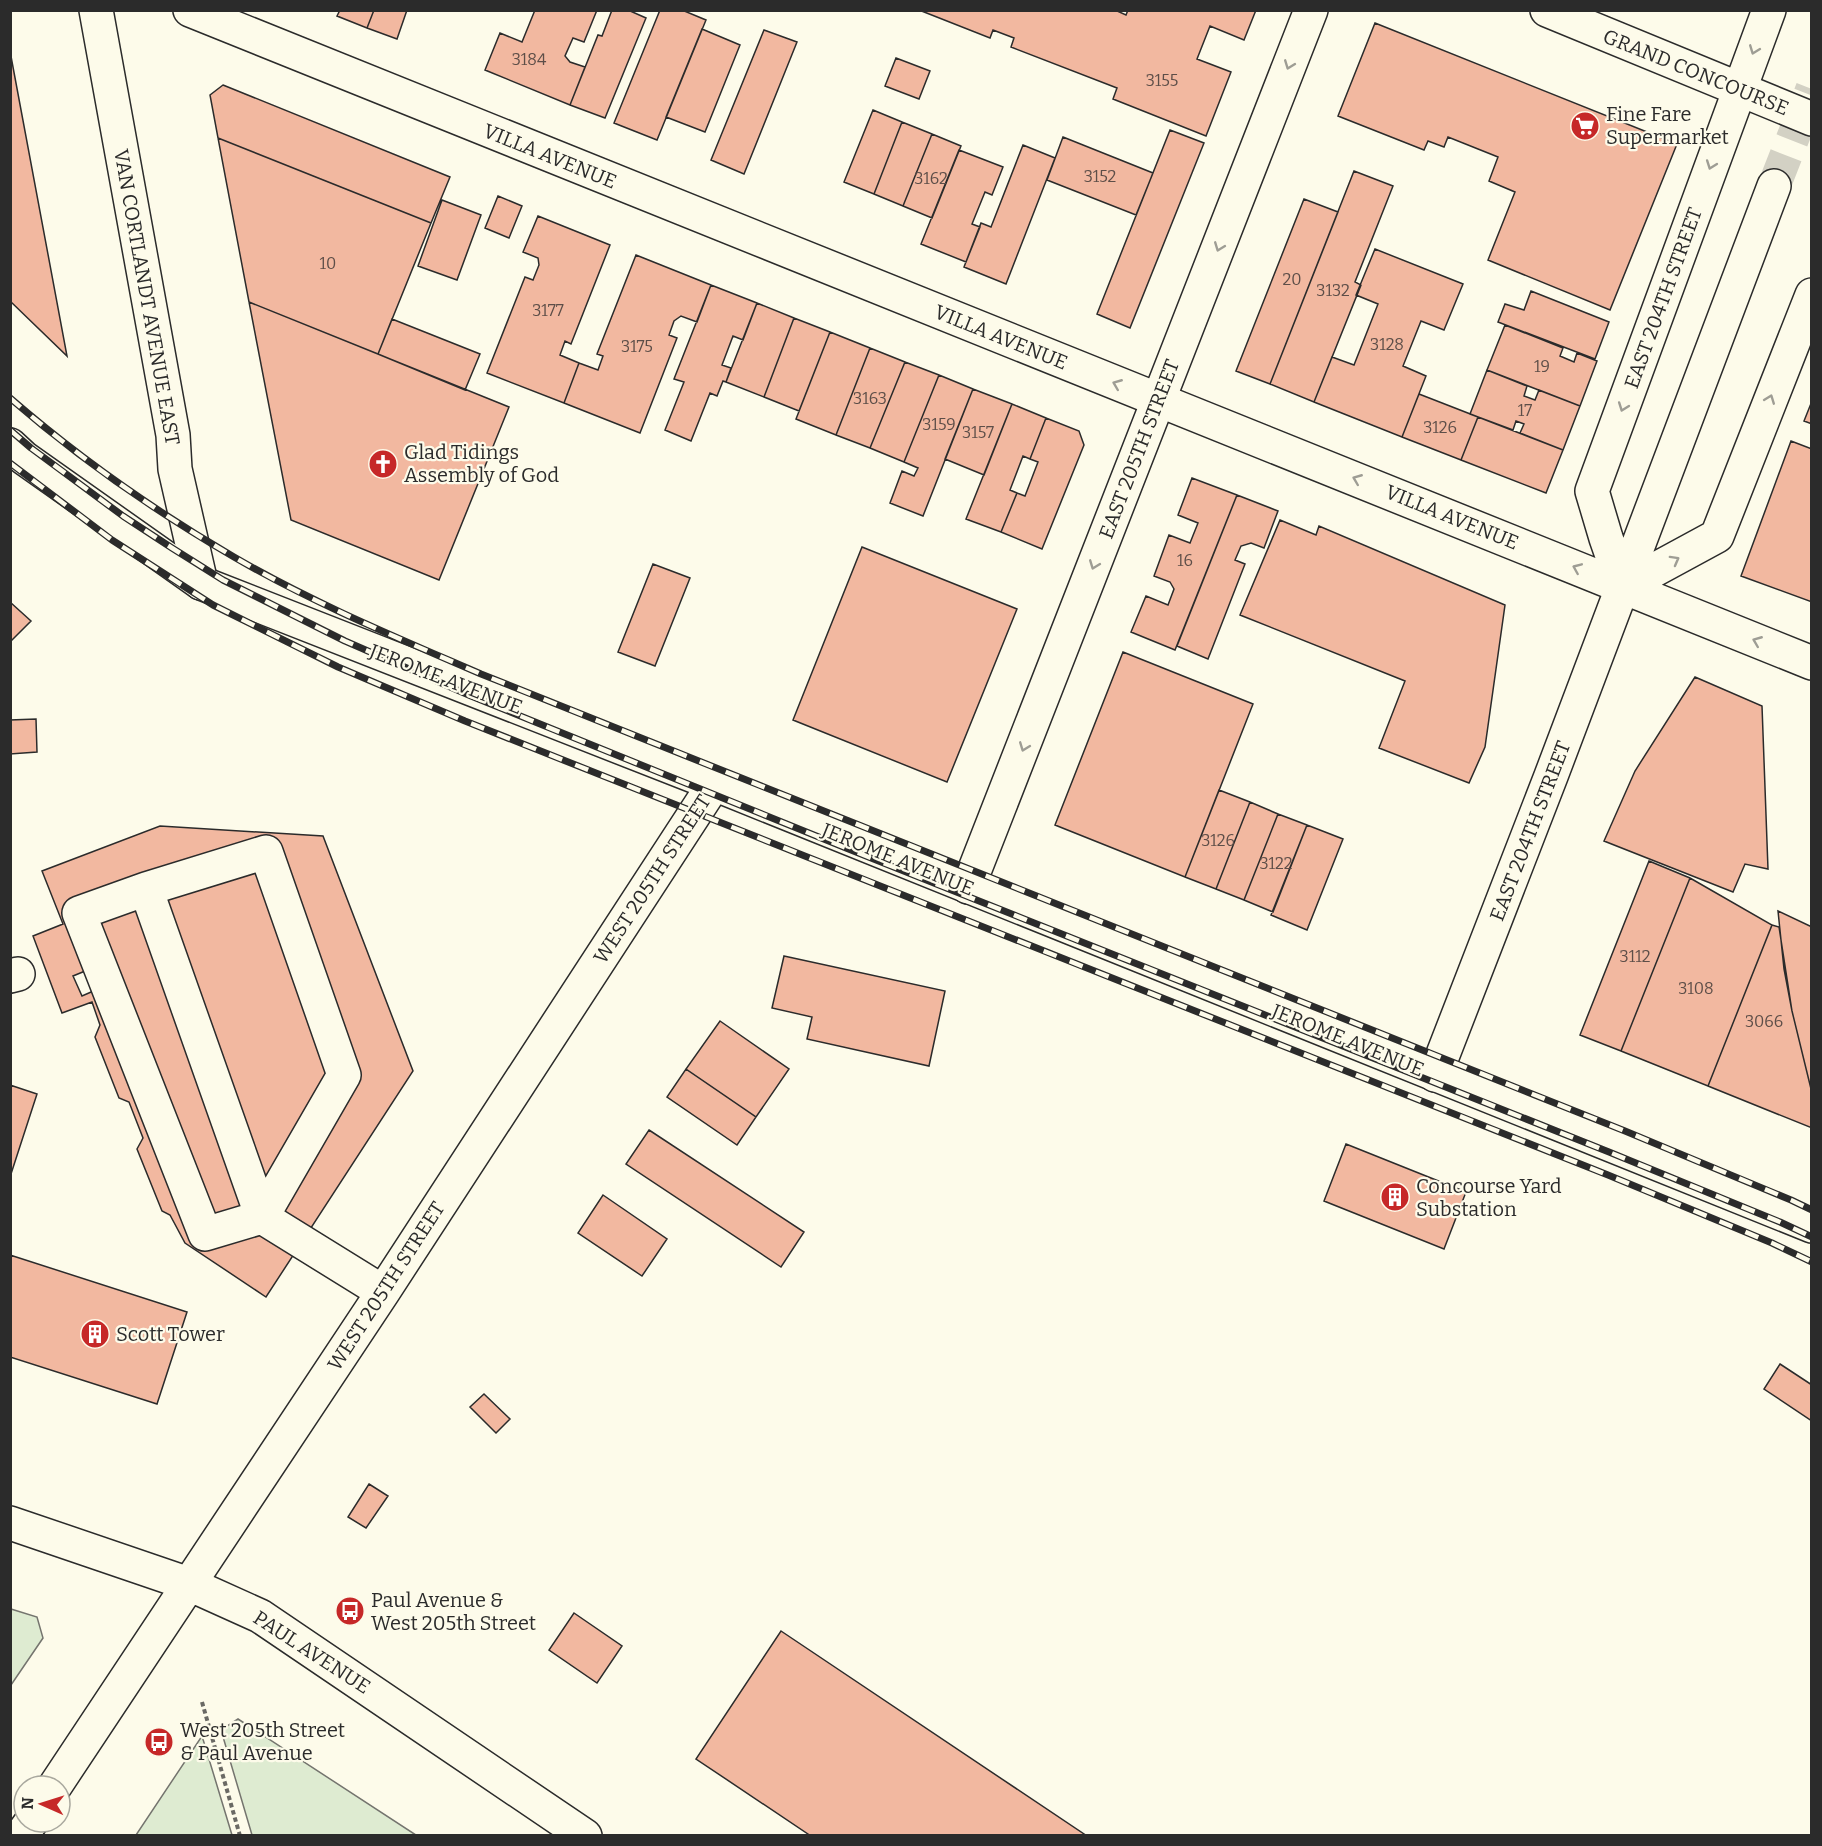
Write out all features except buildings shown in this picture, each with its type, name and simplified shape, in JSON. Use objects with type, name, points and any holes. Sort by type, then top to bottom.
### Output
[{"type":"street","name":"VAN CORTLANDT AVENUE EAST","points":[[96,10],[174,435],[175,469],[201,583]]},
{"type":"street","name":"VILLA AVENUE","points":[[190,10],[1812,663]]},
{"type":"street","name":"EAST 205TH STREET","points":[[968,887],[1311,10]]},
{"type":"street","name":"GRAND CONCOURSE","points":[[1546,10],[1812,119]]},
{"type":"street","name":"EAST 204TH STREET","points":[[1623,587],[1592,491],[1769,10]]},
{"type":"street","name":"EAST 204TH STREET","points":[[1436,1076],[1774,186]]},
{"type":"street","points":[[1623,587],[1717,536],[1812,295]]},
{"type":"street","name":"JEROME AVENUE","points":[[10,445],[24,458],[201,583],[714,784],[1812,1226]]},
{"type":"street","name":"WEST 205TH STREET","points":[[63,1774],[383,1292],[714,784]]},
{"type":"street","points":[[266,852],[344,1075],[262,1217],[205,1234],[79,913],[146,889],[266,852]]},
{"type":"street","points":[[146,889],[262,1217],[383,1292]]},
{"type":"street","name":"PAUL AVENUE","points":[[10,1523],[189,1584],[260,1616],[585,1836]]},
{"type":"path","points":[[202,1702],[240,1836]]},
{"type":"green space","points":[[11,1609],[37,1617],[43,1638],[11,1685]]},
{"type":"green space","points":[[238,1719],[416,1835],[252,1835],[221,1730]]},
{"type":"green space","points":[[202,1736],[232,1835],[136,1835]]},
{"type":"tunnel","points":[[1774,186],[1812,89]]},
{"type":"railway","points":[[10,398],[90,463],[175,521],[264,574],[356,619],[481,674],[1625,1131],[1812,1210]]},
{"type":"railway","points":[[10,430],[123,516],[172,548],[223,580],[345,641],[471,696],[1609,1152],[1812,1237]]},
{"type":"railway","points":[[10,463],[112,540],[213,605],[338,667],[465,721],[1608,1175],[1812,1262]]},
{"type":"place","name":"Fine Fare Supermarket","points":[[1585,126]]},
{"type":"place","name":"Glad Tidings Assembly of God","points":[[383,464]]},
{"type":"place","name":"Concourse Yard Substation","points":[[1395,1197]]},
{"type":"place","name":"Scott Tower","points":[[95,1334]]},
{"type":"place","name":"Paul Avenue & West 205th Street","points":[[350,1611]]},
{"type":"place","name":"West 205th Street & Paul Avenue","points":[[159,1742]]}]
